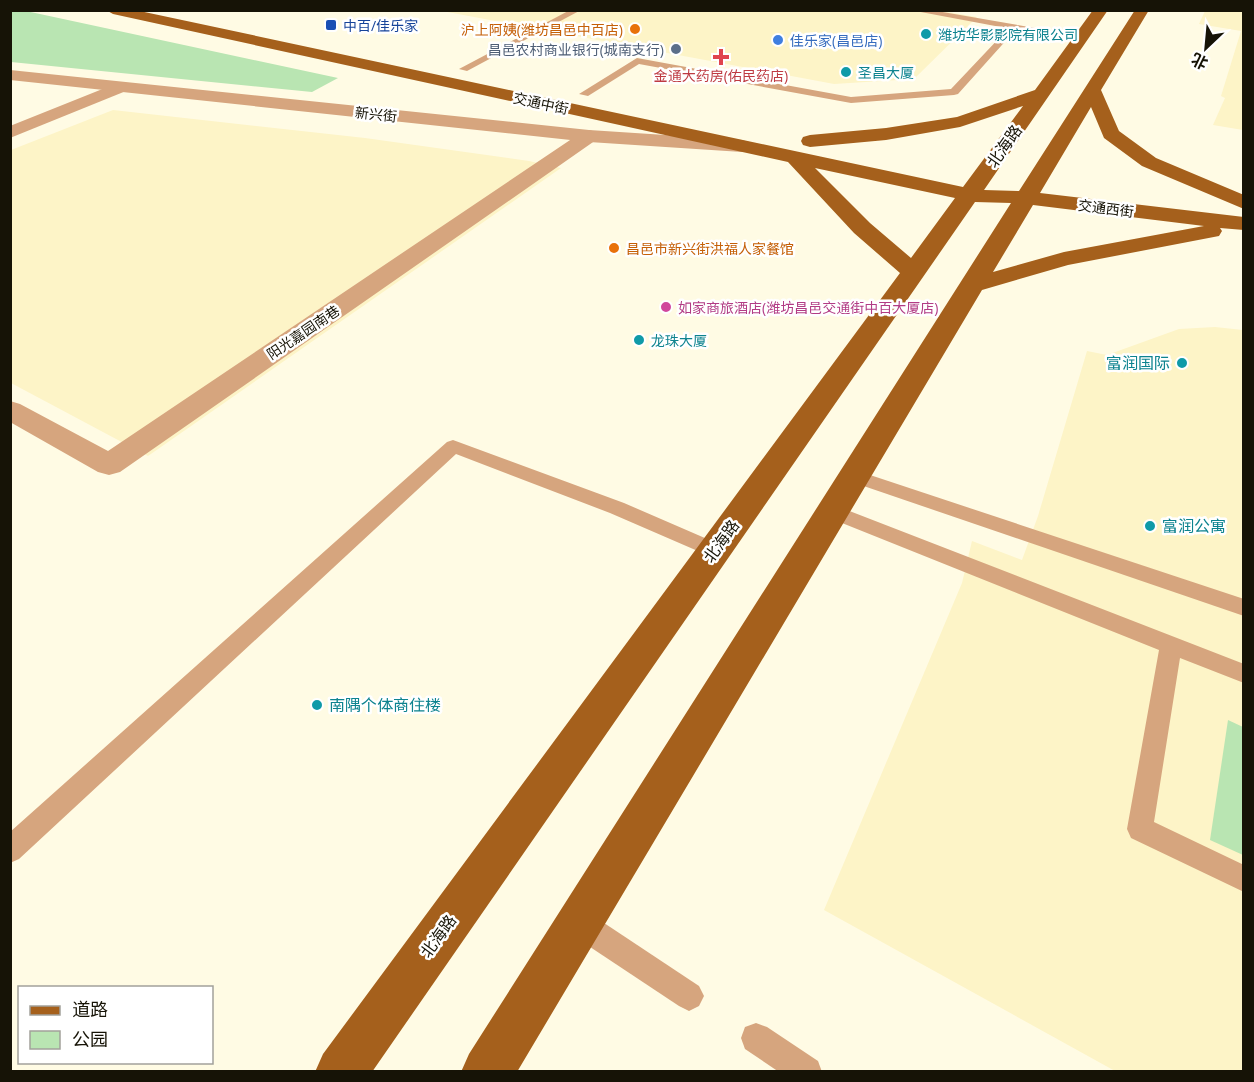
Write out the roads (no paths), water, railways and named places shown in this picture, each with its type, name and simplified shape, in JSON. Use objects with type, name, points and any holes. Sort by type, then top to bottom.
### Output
[{"type":"main road","name":"交通中街","points":[[112,10],[742,146],[801,145],[868,152]]},
{"type":"main road","name":"交通中街","points":[[183,10],[508,78]]},
{"type":"main road","name":"北海路","points":[[341,1071],[914,273],[971,181],[1042,93],[1101,10]]},
{"type":"main road","points":[[488,1071],[1142,10]]},
{"type":"main road","name":"交通中街","points":[[562,89],[607,98]]},
{"type":"main road","points":[[1093,90],[1111,134],[1149,162],[1244,205]]},
{"type":"main road","points":[[914,273],[847,213],[801,145],[960,122],[1042,93]]},
{"type":"main road","name":"交通中街","points":[[801,145],[971,181]]},
{"type":"main road","name":"交通西街","points":[[971,181],[1244,225]]},
{"type":"main road","name":"交通西街","points":[[1031,191],[1244,205]]},
{"type":"main road","points":[[974,285],[1064,259],[1244,225]]},
{"type":"street","name":"新兴街","points":[[10,75],[589,136],[742,146]]},
{"type":"street","points":[[10,133],[120,87]]},
{"type":"street","name":"阳光嘉园南巷","points":[[10,410],[109,465],[589,136]]},
{"type":"lane","points":[[464,69],[577,10]]},
{"type":"lane","points":[[914,10],[1078,43]]},
{"type":"lane","points":[[976,31],[1078,43]]},
{"type":"lane","points":[[584,94],[637,60],[851,100],[954,92],[1006,36]]},
{"type":"lane","points":[[10,850],[453,446],[617,508],[714,550]]},
{"type":"lane","points":[[855,476],[1244,608]]},
{"type":"lane","points":[[834,512],[1244,674]]},
{"type":"lane","points":[[1171,645],[1140,829],[1244,879]]},
{"type":"lane","points":[[579,923],[689,996]]},
{"type":"lane","points":[[756,1038],[807,1071]]},
{"type":"place","name":"中百/佳乐家","points":[[331,25]]},
{"type":"place","name":"沪上阿姨(潍坊昌邑中百店)","points":[[635,29]]},
{"type":"place","name":"潍坊华影影院有限公司","points":[[926,34]]},
{"type":"place","name":"佳乐家(昌邑店)","points":[[778,40]]},
{"type":"place","name":"昌邑农村商业银行(城南支行)","points":[[676,49]]},
{"type":"place","name":"金通大药房(佑民药店)","points":[[721,57]]},
{"type":"place","name":"圣昌大厦","points":[[846,72]]},
{"type":"place","name":"昌邑市新兴街洪福人家餐馆","points":[[614,248]]},
{"type":"place","name":"如家商旅酒店(潍坊昌邑交通街中百大厦店)","points":[[666,307]]},
{"type":"place","name":"龙珠大厦","points":[[639,340]]},
{"type":"place","name":"富润国际","points":[[1182,363]]},
{"type":"place","name":"富润公寓","points":[[1150,526]]},
{"type":"place","name":"南隅个体商住楼","points":[[317,705]]}]
